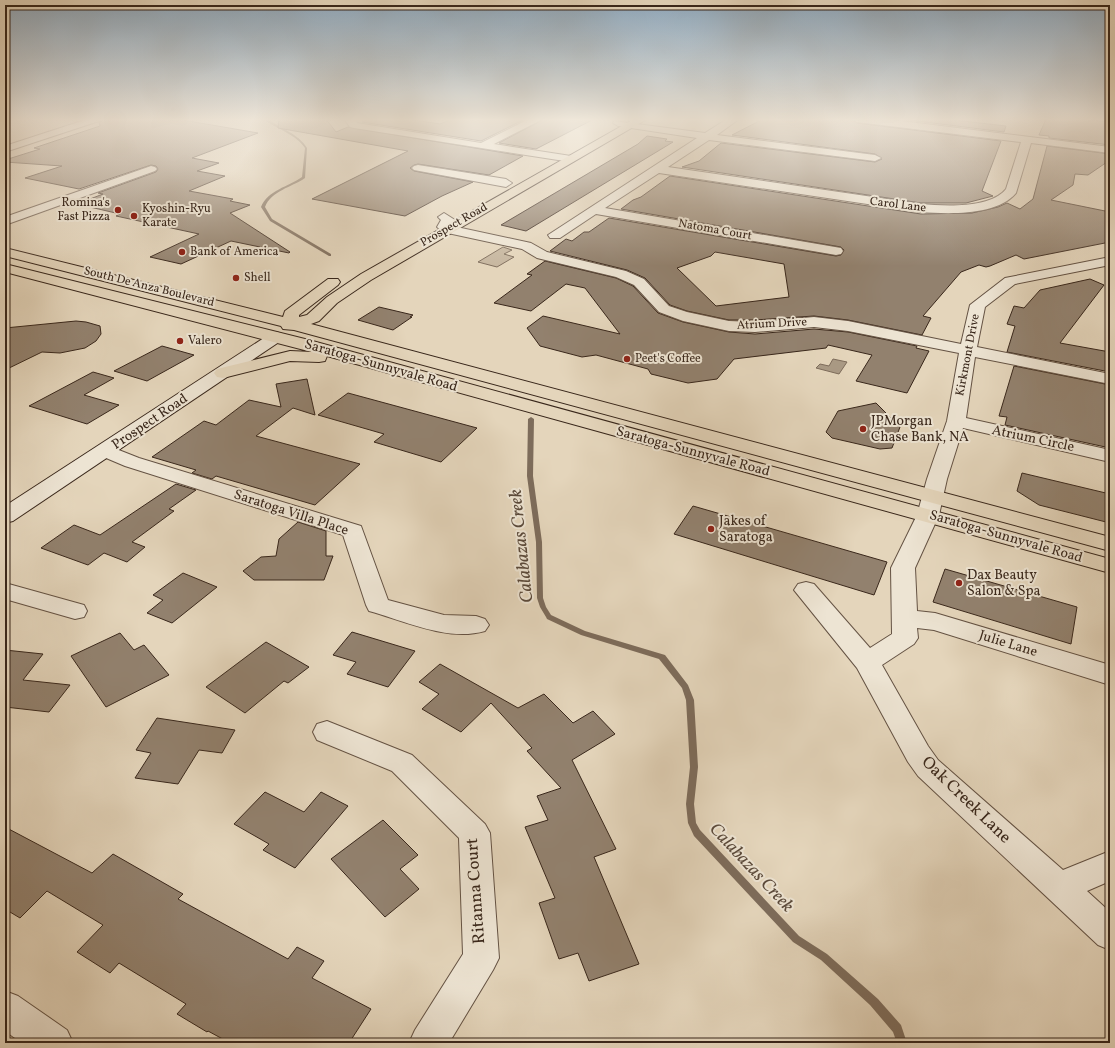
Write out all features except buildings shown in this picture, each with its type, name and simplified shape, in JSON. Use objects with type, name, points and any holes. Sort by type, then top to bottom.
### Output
[{"type":"main road","name":"Prospect Road","points":[[488,192],[534,168]]},
{"type":"main road","name":"Prospect Road","points":[[276,337],[292,324],[313,318],[332,300],[349,287],[449,219],[553,168]]},
{"type":"main road","name":"Prospect Road","points":[[432,224],[449,219]]},
{"type":"main road","name":"South De Anza Boulevard","points":[[5,252],[292,324]]},
{"type":"main road","points":[[5,260],[33,258]]},
{"type":"main road","name":"South De Anza Boulevard","points":[[5,268],[276,337]]},
{"type":"main road","name":"Prospect Road","points":[[292,324],[291,314],[354,268]]},
{"type":"main road","points":[[236,309],[279,305],[311,298]]},
{"type":"main road","name":"Saratoga-Sunnyvale Road","points":[[292,324],[930,505],[1110,566]]},
{"type":"main road","name":"Saratoga-Sunnyvale Road","points":[[276,337],[354,359],[930,505],[1110,544]]},
{"type":"main road","points":[[223,373],[290,356],[354,359]]},
{"type":"street","points":[[418,168],[506,182]]},
{"type":"street","name":"Carol Lane","points":[[658,169],[902,206],[960,209],[980,207],[1007,196],[1012,190],[1019,168]]},
{"type":"street","points":[[5,221],[151,169]]},
{"type":"street","points":[[555,235],[658,169]]},
{"type":"street","name":"Natoma Court","points":[[594,210],[836,251]]},
{"type":"street","name":"Atrium Drive","points":[[449,219],[534,249],[542,255],[621,274],[639,282],[664,308],[690,318],[729,326],[756,327],[814,322],[848,326],[968,350]]},
{"type":"street","name":"Kirkmont Drive","points":[[930,505],[956,422],[968,350],[978,305],[1010,280],[1106,266]]},
{"type":"street","name":"Prospect Road","points":[[5,516],[106,451],[276,337]]},
{"type":"street","points":[[968,350],[1110,379]]},
{"type":"street","name":"Atrium Circle","points":[[956,422],[1110,456]]},
{"type":"street","name":"Saratoga Villa Place","points":[[106,451],[132,462],[353,531],[378,605],[444,624],[476,625]]},
{"type":"street","points":[[867,662],[904,638],[905,618],[903,568],[930,505]]},
{"type":"street","name":"Oak Creek Lane","points":[[806,590],[867,662],[918,754],[928,768],[1110,934]]},
{"type":"street","points":[[5,591],[75,611]]},
{"type":"street","name":"Julie Lane","points":[[905,618],[935,622],[1110,675]]},
{"type":"street","name":"Ritanna Court","points":[[327,732],[402,764],[474,833],[481,958],[428,1043]]},
{"type":"street","points":[[1058,886],[1080,879],[1110,866]]},
{"type":"street","points":[[5,1009],[54,1043]]},
{"type":"shaded area","points":[[503,247],[512,250],[504,254],[514,257],[497,267],[478,262]]},
{"type":"shaded area","points":[[833,359],[847,362],[839,374],[816,368],[820,364],[829,366]]},
{"type":"waterway","name":"Calabazas Creek","points":[[305,168],[304,177],[274,193],[265,202],[263,207],[271,220],[330,255]]},
{"type":"waterway","name":"Calabazas Creek","points":[[531,419],[530,476],[539,542],[540,598],[543,607],[549,617],[583,633],[662,657],[685,687],[690,700],[694,767],[690,804],[692,823],[697,833],[796,939],[824,957],[874,1002],[897,1029],[902,1043]]},
{"type":"place","name":"Romina's Fast Pizza","points":[[118,210]]},
{"type":"place","name":"Kyoshin-Ryu Karate","points":[[134,216]]},
{"type":"place","name":"Bank of America","points":[[182,252]]},
{"type":"place","name":"Shell","points":[[236,278]]},
{"type":"place","name":"Valero","points":[[180,341]]},
{"type":"place","name":"Peet's Coffee","points":[[627,359]]},
{"type":"place","name":"JPMorgan Chase Bank, NA","points":[[863,429]]},
{"type":"place","name":"Jakes of Saratoga","points":[[711,529]]},
{"type":"place","name":"Dax Beauty Salon & Spa","points":[[959,583]]}]
